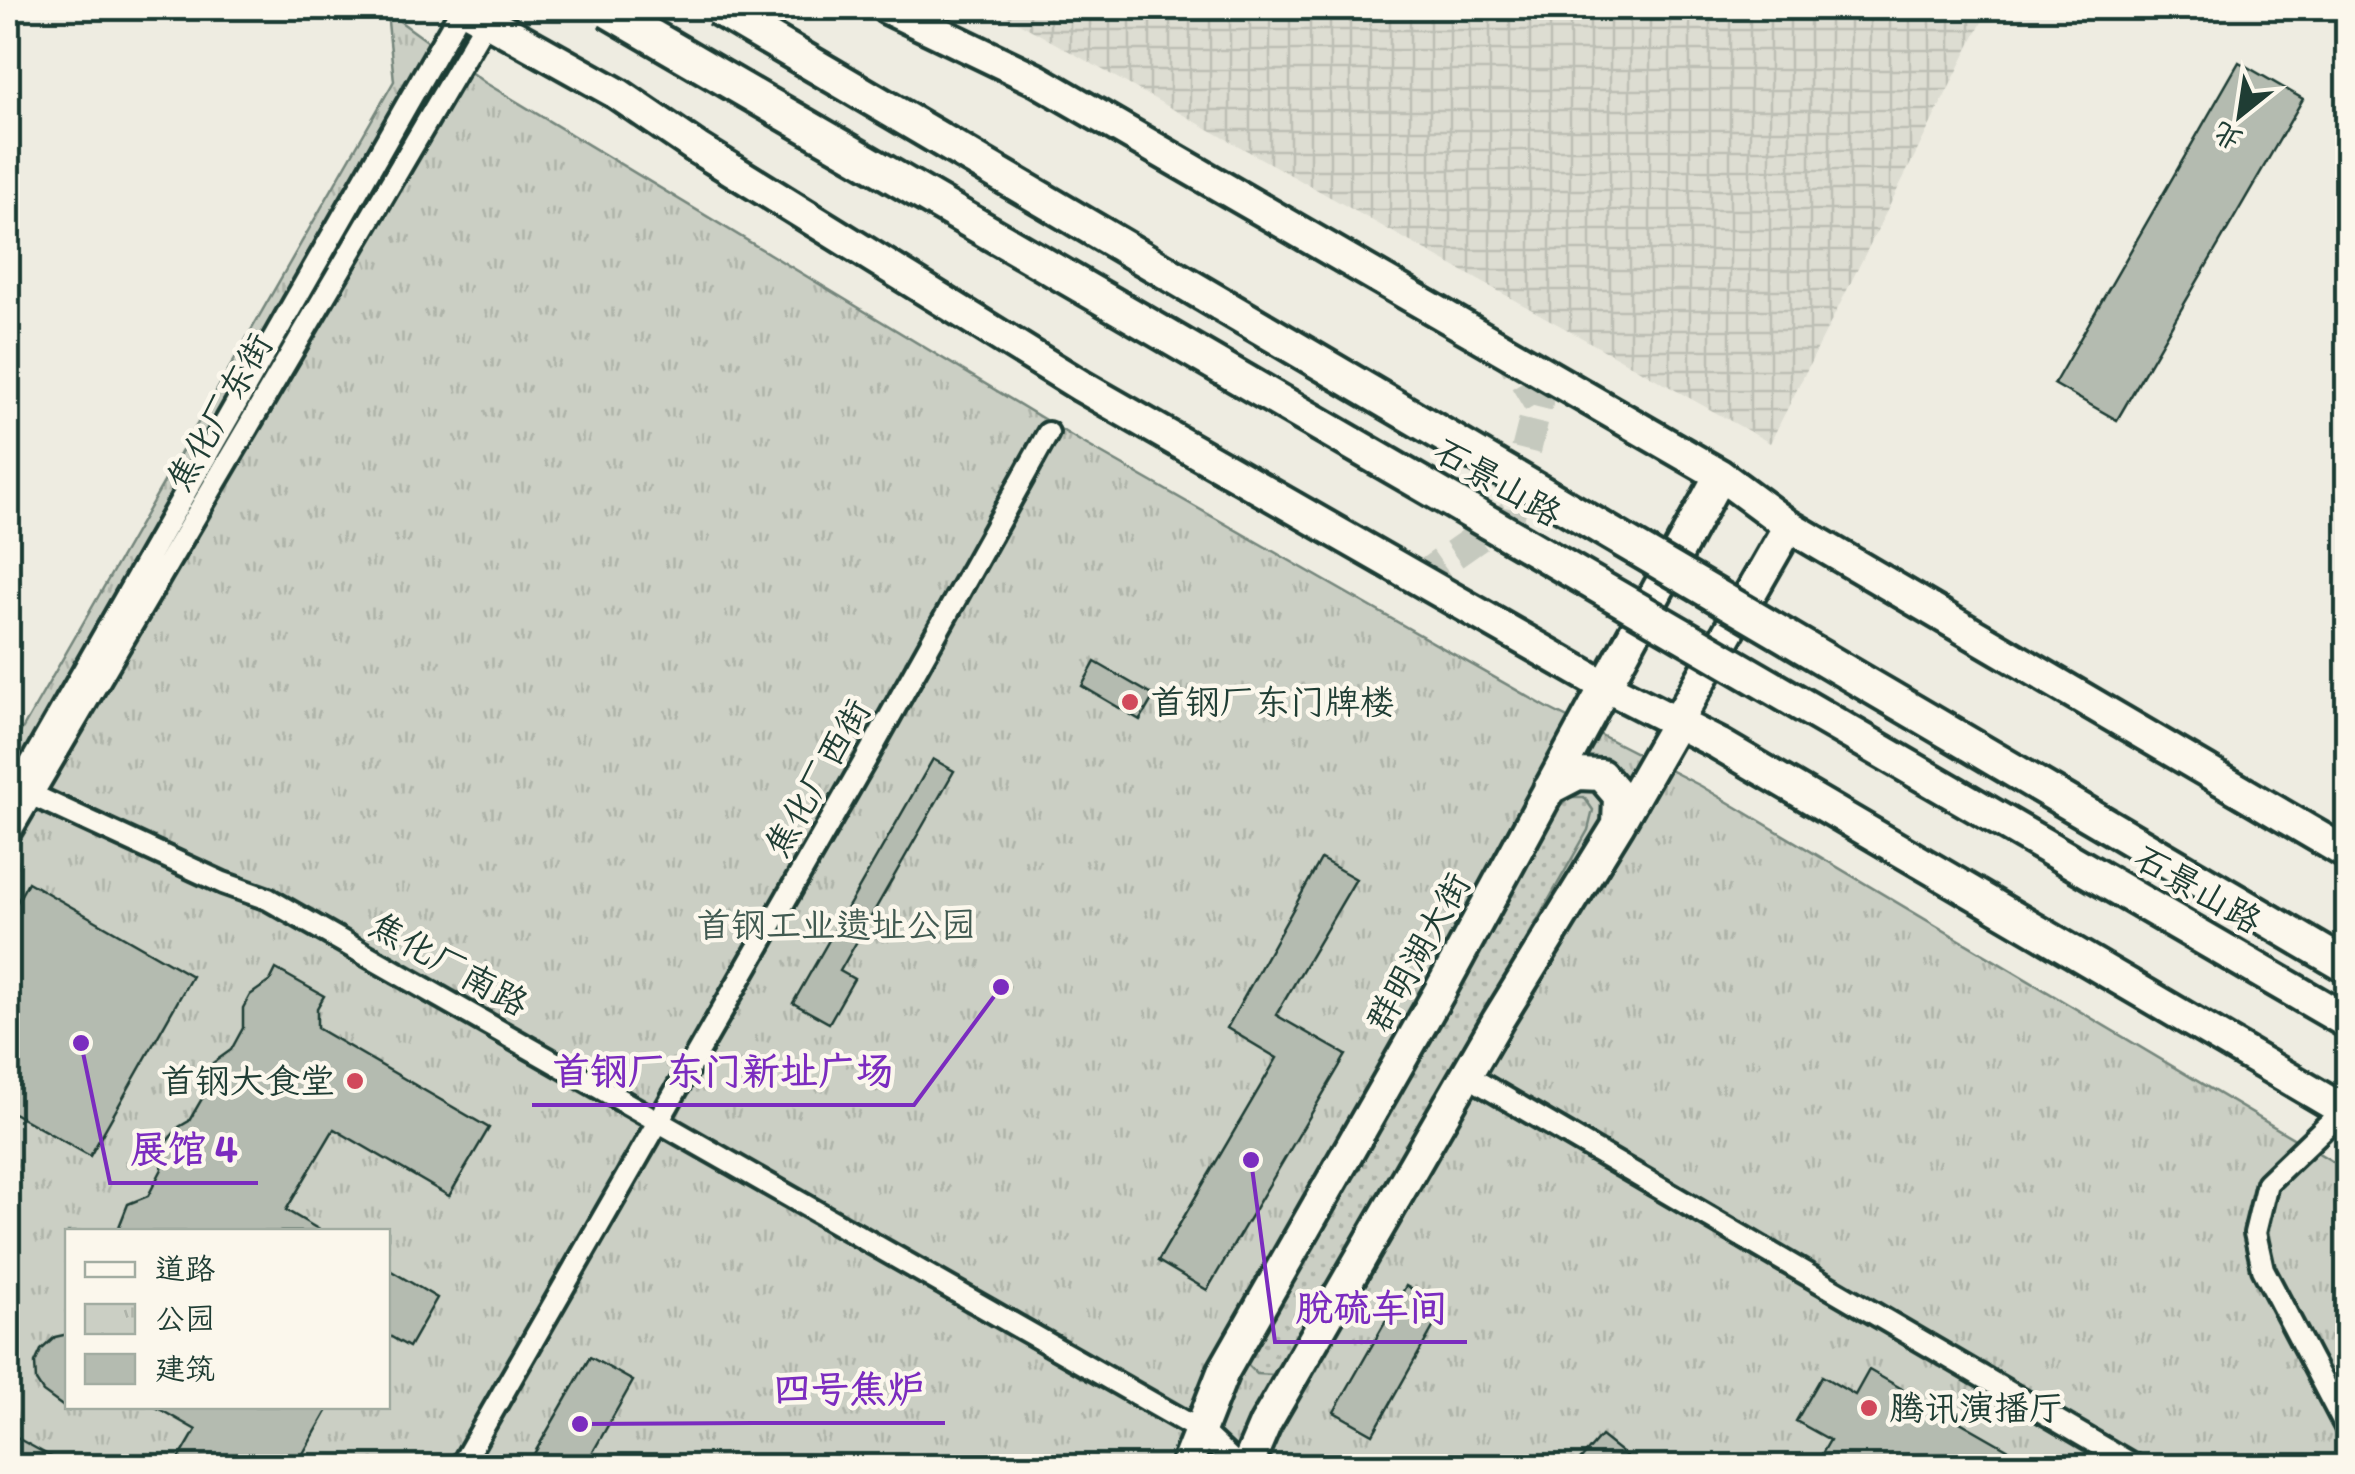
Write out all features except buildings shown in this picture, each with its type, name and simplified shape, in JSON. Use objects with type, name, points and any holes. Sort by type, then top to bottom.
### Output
[{"type":"main road","name":"石景山路","points":[[717,8],[2348,967]]},
{"type":"main road","name":"石景山路","points":[[602,9],[2348,1022]]},
{"type":"street","points":[[887,8],[1037,80],[1720,476],[1789,526],[2348,854]]},
{"type":"street","points":[[471,12],[618,94],[1081,386],[1605,686],[1753,764],[2344,1112],[2267,1183],[2255,1234],[2263,1270],[2348,1431]]},
{"type":"street","name":"焦化厂东街","points":[[8,836],[16,792],[471,12]]},
{"type":"street","name":"焦化厂西街","points":[[462,1466],[1048,432]]},
{"type":"street","name":"群明湖大街","points":[[1186,1466],[1223,1372],[1441,990],[1720,476]]},
{"type":"street","points":[[1247,1466],[1265,1424],[1466,1075],[1618,824],[1789,526]]},
{"type":"street","points":[[1549,789],[1578,774],[1601,774],[1620,796],[1618,824]]},
{"type":"street","name":"焦化厂南路","points":[[16,792],[268,899],[1201,1430],[1238,1466]]},
{"type":"street","points":[[1466,1075],[2135,1466]]},
{"type":"shaded area","points":[[992,8],[1989,8],[1770,443]]},
{"type":"green space","name":"首钢工业遗址公园","points":[[387,12],[484,82],[1080,441],[1548,708],[1701,786],[2347,1170],[2347,1466],[8,1466],[8,754],[394,81]]},
{"type":"green space","points":[[1570,797],[1584,797],[1593,810],[1588,830],[1287,1365],[1275,1375],[1257,1374],[1247,1364],[1248,1345],[1556,810]]},
{"type":"tunnel","points":[[1417,580],[1510,515],[1538,403],[1508,353]]},
{"type":"place","name":"首钢厂东门牌楼","points":[[1130,702]]},
{"type":"place","name":"首钢厂东门新址广场","points":[[1001,987]]},
{"type":"place","name":"展馆 4","points":[[81,1043]]},
{"type":"place","name":"首钢大食堂","points":[[355,1081]]},
{"type":"place","name":"脱硫车间","points":[[1251,1160]]},
{"type":"place","name":"腾讯演播厅","points":[[1869,1408]]},
{"type":"place","name":"四号焦炉","points":[[580,1424]]}]
